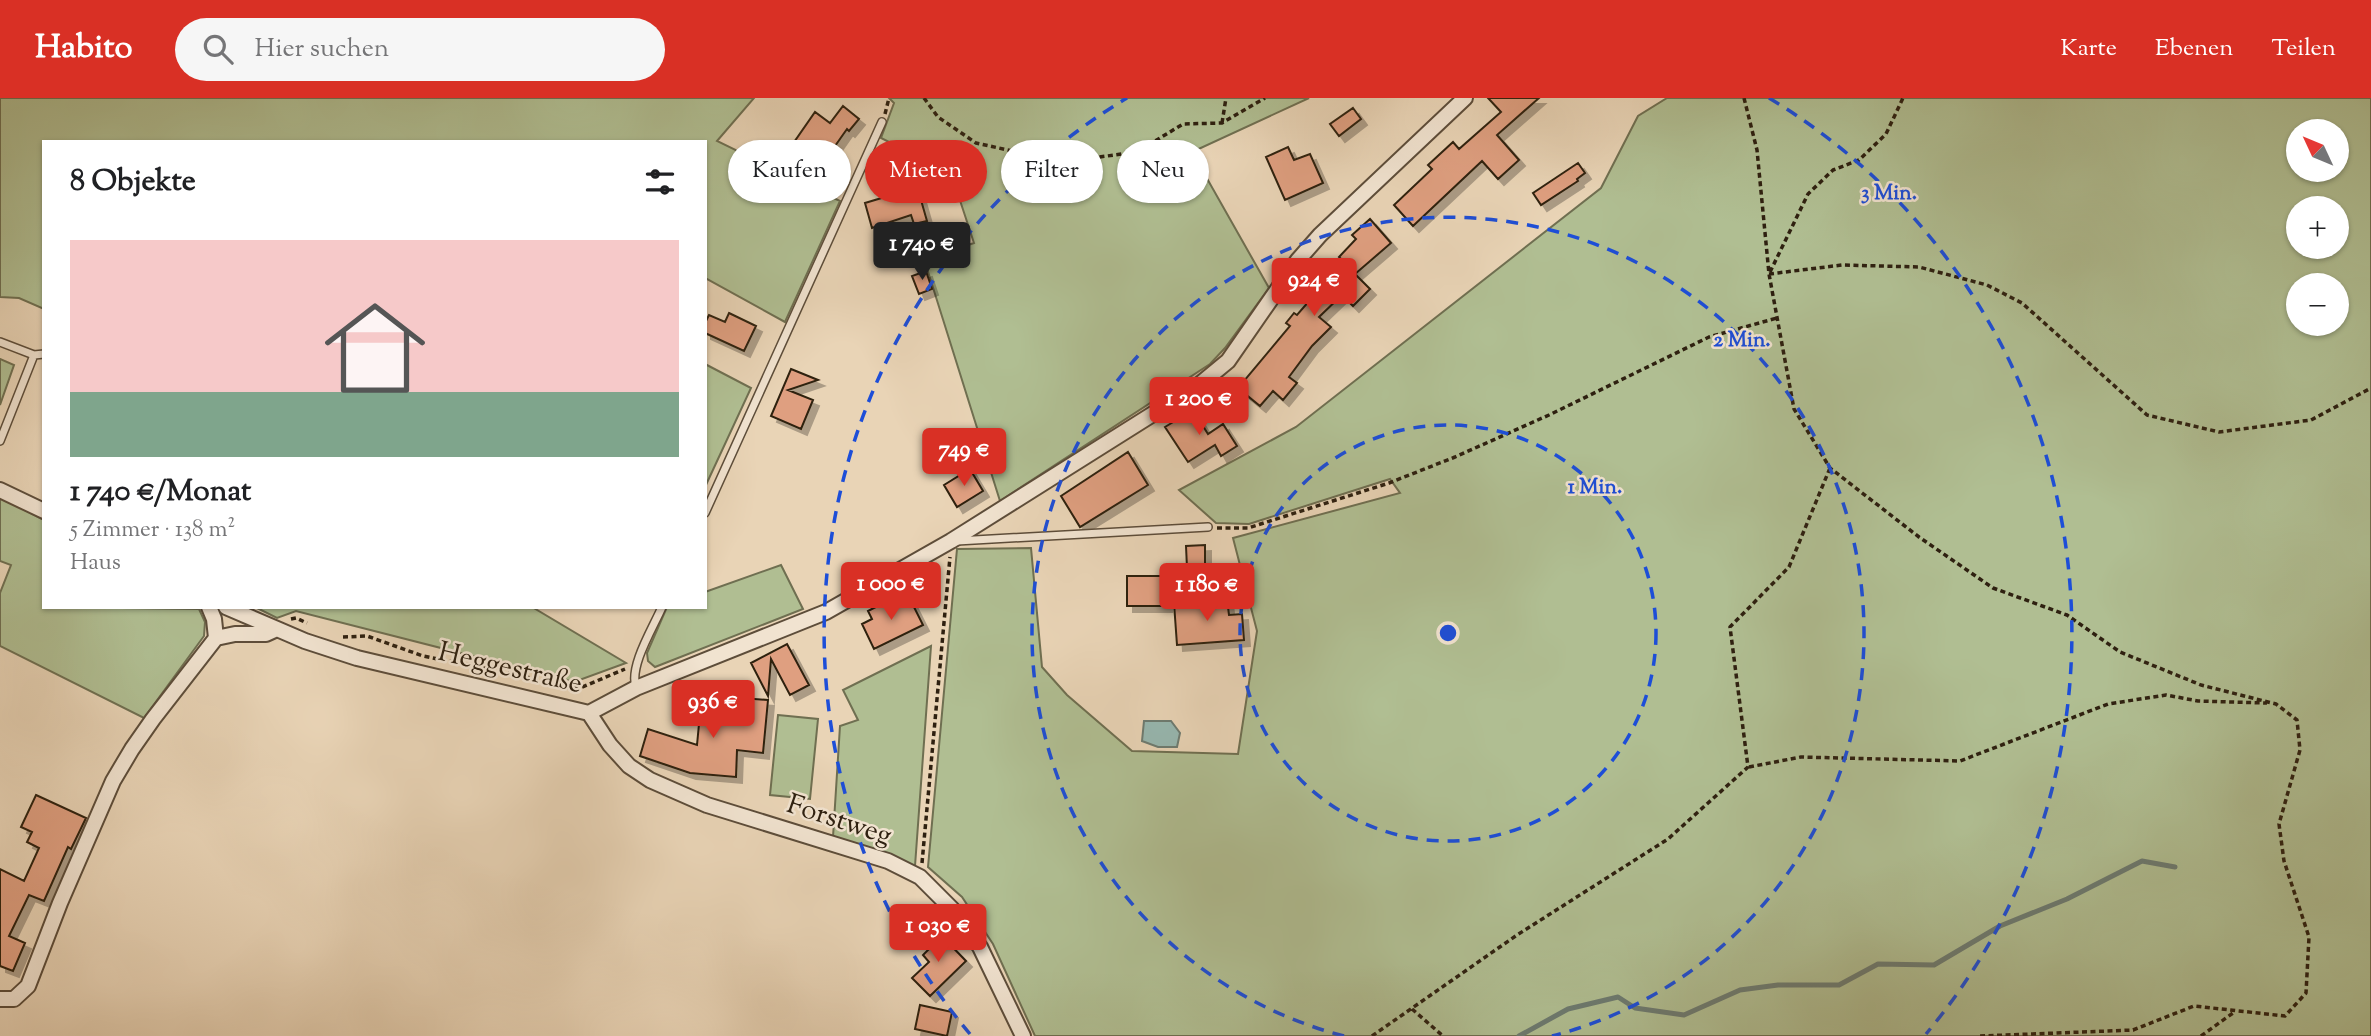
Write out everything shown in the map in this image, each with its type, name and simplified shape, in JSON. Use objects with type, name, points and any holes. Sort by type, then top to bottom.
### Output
[{"type":"street","name":"Heggestraße","points":[[231,609],[357,658],[589,713],[636,688],[826,612],[951,541],[1199,385],[1228,361],[1298,260],[1465,98]]},
{"type":"street","points":[[0,490],[42,510]]},
{"type":"street","points":[[210,609],[216,638]]},
{"type":"street","points":[[0,999],[14,999],[28,986],[60,903],[113,782],[153,719],[216,638],[235,634],[266,634],[277,629]]},
{"type":"street","name":"Forstweg","points":[[589,713],[610,745],[629,766],[650,780],[707,805],[888,861],[920,877],[952,909],[980,947],[1023,1036]]},
{"type":"lane","points":[[707,509],[882,122]]},
{"type":"lane","points":[[0,342],[34,355],[42,355]]},
{"type":"lane","points":[[0,441],[34,355]]},
{"type":"lane","points":[[951,541],[1208,527]]},
{"type":"lane","points":[[636,688],[633,678],[637,664],[661,609]]},
{"type":"path","points":[[924,98],[938,117],[976,143],[1062,162],[1137,152],[1183,124],[1222,122],[1265,98]]},
{"type":"path","points":[[1222,122],[1226,98]]},
{"type":"path","points":[[1744,98],[1757,150],[1769,274],[1794,409],[1829,468],[1993,589],[2067,615],[2120,652],[2201,685],[2276,704],[2297,720],[2300,750],[2279,824],[2284,861],[2309,937],[2305,993],[2285,1016],[2194,1006],[2133,1030],[1980,1036]]},
{"type":"path","points":[[1769,274],[1808,194],[1833,170],[1859,160],[1886,134],[1903,98]]},
{"type":"path","points":[[1769,274],[1842,265],[1919,267],[1987,285],[2022,303],[2147,415],[2219,432],[2311,420],[2371,388]]},
{"type":"path","points":[[1208,527],[1248,528],[1389,483],[1549,415],[1709,337],[1777,318]]},
{"type":"path","points":[[1748,767],[1730,627],[1788,567],[1829,468]]},
{"type":"path","points":[[920,877],[951,541]]},
{"type":"path","points":[[277,629],[280,623],[296,618],[317,627]]},
{"type":"path","points":[[339,637],[367,636],[422,656],[524,676],[564,688],[580,688],[637,664]]},
{"type":"path","points":[[1372,1036],[1517,935],[1668,839],[1748,767],[1801,757],[1960,761],[2108,704],[2166,695],[2198,701],[2276,704]]},
{"type":"path","points":[[1412,1009],[1443,1036]]},
{"type":"path","points":[[2201,1036],[2235,1012]]},
{"type":"green space","points":[[0,98],[754,98],[717,141],[728,146],[728,203],[839,203],[785,322],[707,279],[707,140],[42,140],[42,308],[19,298],[0,297]]},
{"type":"green space","points":[[889,98],[1309,98],[1209,144],[1209,140],[1117,140],[1117,203],[1209,203],[1209,182],[1269,288],[1210,364],[1000,501],[924,259],[974,243],[961,203],[987,203],[987,140],[885,140],[881,138],[894,103]]},
{"type":"green space","points":[[1667,98],[2371,98],[2371,1036],[1035,1036],[993,944],[962,897],[928,867],[957,549],[1031,548],[1042,667],[1067,695],[1132,751],[1238,754],[1257,631],[1233,538],[1400,493],[1390,479],[1249,524],[1216,523],[1179,490],[1296,427],[1601,188],[1638,116]]},
{"type":"green space","points":[[0,359],[14,365],[0,405]]},
{"type":"green space","points":[[707,365],[751,388],[707,483]]},
{"type":"green space","points":[[0,497],[42,519],[42,609],[199,609],[205,622],[204,636],[144,718],[0,646],[0,593],[11,565],[0,561]]},
{"type":"green space","points":[[781,565],[803,609],[655,667],[648,661],[647,653],[666,609],[707,609],[707,591]]},
{"type":"green space","points":[[259,609],[535,609],[626,663],[574,682],[296,611],[277,618]]},
{"type":"green space","points":[[931,646],[915,866],[833,837],[840,726],[858,720],[843,690]]},
{"type":"green space","points":[[778,715],[818,719],[810,799],[770,795]]},
{"type":"water","points":[[1144,721],[1171,721],[1180,733],[1177,747],[1158,747],[1142,741]]},
{"type":"building","points":[[1488,98],[1539,98],[1497,135],[1519,160],[1498,179],[1482,161],[1413,226],[1394,205],[1432,169],[1428,165],[1453,142],[1459,149],[1501,112]]},
{"type":"building","points":[[843,106],[859,119],[839,140],[796,140],[815,112],[830,123]]},
{"type":"building","points":[[1353,108],[1361,119],[1339,136],[1330,124]]},
{"type":"building","points":[[1288,147],[1294,160],[1310,154],[1323,183],[1285,200],[1266,157]]},
{"type":"building","points":[[1578,163],[1585,173],[1578,181],[1541,205],[1533,193]]},
{"type":"building","points":[[865,203],[922,203],[927,221],[914,224],[911,215],[872,228]]},
{"type":"building","points":[[1370,219],[1391,243],[1355,274],[1370,289],[1353,306],[1342,295],[1319,317],[1331,327],[1312,346],[1289,377],[1297,383],[1283,400],[1273,391],[1260,406],[1238,388],[1290,326],[1286,323],[1294,313],[1297,315],[1317,292],[1315,290],[1344,262],[1339,257],[1356,239],[1352,235]]},
{"type":"building","points":[[926,271],[932,289],[919,294],[912,276]]},
{"type":"building","points":[[729,313],[756,326],[744,351],[707,334],[709,315],[725,322]]},
{"type":"building","points":[[791,369],[818,380],[788,390],[813,400],[801,429],[771,416]]},
{"type":"building","points":[[1193,410],[1208,434],[1223,424],[1237,446],[1221,456],[1215,445],[1188,462],[1165,427]]},
{"type":"building","points":[[1128,452],[1148,485],[1080,527],[1061,496]]},
{"type":"building","points":[[970,469],[983,491],[957,507],[944,485]]},
{"type":"building","points":[[1205,545],[1205,567],[1187,568],[1186,546]]},
{"type":"building","points":[[1127,576],[1167,576],[1166,606],[1127,606]]},
{"type":"building","points":[[893,598],[897,605],[910,599],[923,625],[874,649],[862,624],[872,619],[868,611]]},
{"type":"building","points":[[1227,599],[1229,615],[1242,614],[1244,640],[1177,645],[1174,603]]},
{"type":"building","points":[[787,644],[809,685],[790,695],[771,659],[768,696],[751,663]]},
{"type":"building","points":[[741,698],[768,700],[763,753],[737,750],[736,777],[690,773],[640,756],[648,729],[697,745],[701,703],[741,706]]},
{"type":"building","points":[[36,795],[86,818],[71,849],[68,847],[44,901],[29,895],[9,936],[25,943],[13,971],[0,966],[0,869],[24,881],[39,848],[27,842],[32,832],[21,827]]},
{"type":"building","points":[[935,929],[966,961],[930,996],[912,978],[929,962],[923,955],[932,946],[925,938]]},
{"type":"building","points":[[920,1005],[952,1012],[947,1036],[915,1029]]},
{"type":"waterway","points":[[1519,1036],[1568,1009],[1618,997],[1635,1008],[1684,1015],[1740,990],[1778,985],[1839,985],[1878,964],[1934,965],[2000,926],[2067,899],[2142,861],[2175,867]]}]
